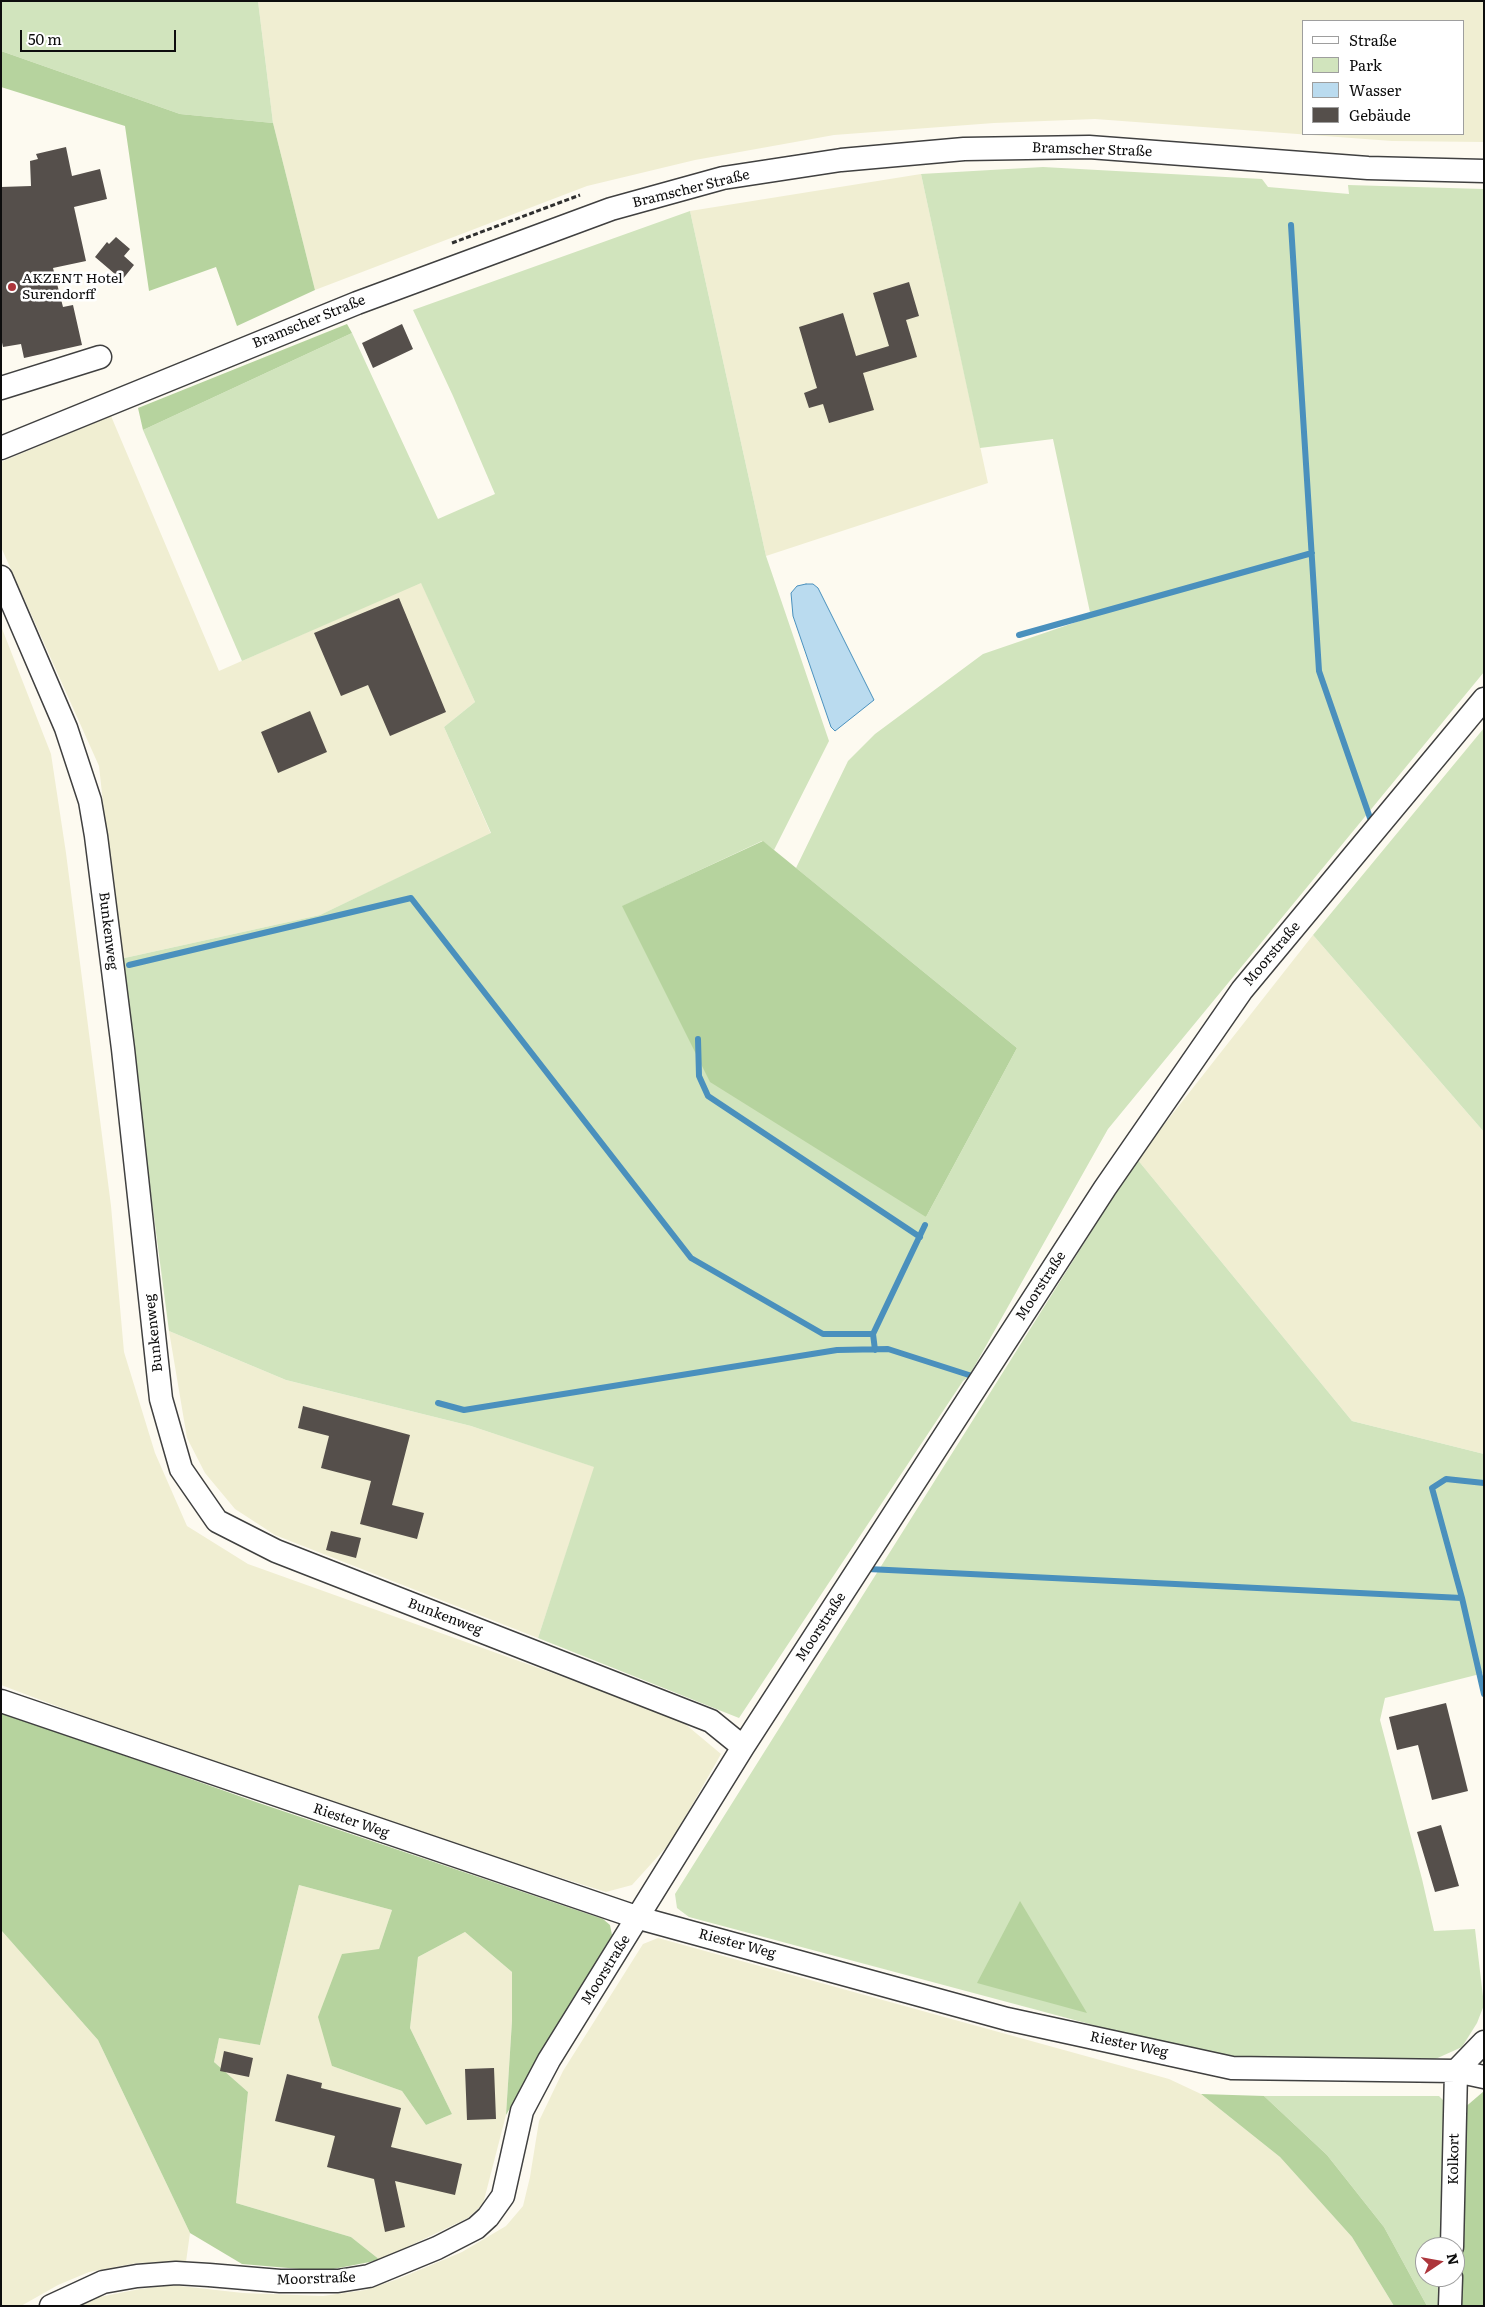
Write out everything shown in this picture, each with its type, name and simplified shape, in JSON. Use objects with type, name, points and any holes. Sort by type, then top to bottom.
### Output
[{"type":"street","name":"Bramscher Straße","points":[[1,448],[366,300],[611,209],[723,178],[850,159],[964,149],[1089,147],[1359,167],[1484,171]]},
{"type":"street","points":[[1,388],[100,357]]},
{"type":"street","name":"Bunkenweg","points":[[1,577],[66,728],[90,801],[122,1039],[161,1399],[181,1469],[217,1521],[276,1551],[711,1721],[743,1747]]},
{"type":"street","name":"Moorstraße","points":[[51,2306],[103,2282],[137,2276],[176,2273],[280,2281],[338,2281],[369,2276],[437,2248],[476,2228],[492,2212],[503,2196],[517,2129],[529,2094],[743,1747],[1104,1188],[1242,990],[1484,700]]},
{"type":"street","name":"Riester Weg","points":[[1,1701],[639,1918],[1007,2019],[1232,2068],[1456,2071],[1484,2077]]},
{"type":"street","points":[[1456,2071],[1484,2042]]},
{"type":"street","name":"Kolkort","points":[[1452,2237],[1456,2071]]},
{"type":"street","points":[[1450,2306],[1451,2287]]},
{"type":"path","points":[[446,245],[584,194]]},
{"type":"shaded area","points":[[258,1],[1484,1],[1484,142],[1392,141],[1311,135],[1465,135],[1465,20],[1302,20],[1302,134],[1095,119],[994,123],[834,135],[695,160],[587,186],[315,290],[273,123]]},
{"type":"shaded area","points":[[921,174],[988,483],[766,556],[690,211]]},
{"type":"shaded area","points":[[111,416],[219,671],[421,582],[475,702],[444,727],[491,834],[320,915],[120,959],[99,766],[1,547],[1,462]]},
{"type":"shaded area","points":[[1,626],[51,754],[66,853],[111,1206],[124,1352],[155,1453],[187,1526],[248,1564],[678,1718],[721,1754],[671,1842],[632,1885],[606,1892],[264,1784],[1,1685]]},
{"type":"shaded area","points":[[1313,935],[1484,1132],[1484,1454],[1352,1421],[1137,1159]]},
{"type":"shaded area","points":[[169,1331],[286,1380],[471,1426],[595,1467],[538,1638],[275,1535],[235,1509],[205,1473],[187,1438]]},
{"type":"shaded area","points":[[299,1885],[392,1910],[379,1949],[332,2066],[402,2091],[426,2125],[452,2114],[410,2028],[418,1957],[465,1932],[512,1972],[512,2021],[506,2115],[483,2204],[468,2218],[380,2260],[351,2237],[236,2203],[248,2092],[214,2062],[219,2037],[260,2045]]},
{"type":"shaded area","points":[[1,1930],[98,2040],[190,2233],[186,2262],[137,2263],[89,2272],[58,2285],[21,2306],[1,2306]]},
{"type":"shaded area","points":[[658,1938],[1169,2079],[1201,2094],[1280,2157],[1352,2237],[1394,2306],[75,2306],[84,2300],[171,2285],[243,2293],[323,2296],[365,2290],[398,2279],[462,2252],[506,2226],[523,2206],[530,2177],[539,2121],[563,2071],[643,1944]]},
{"type":"green space","points":[[1,1],[258,1],[273,123],[180,114],[1,51]]},
{"type":"green space","points":[[1,51],[180,114],[273,123],[315,290],[237,326],[216,267],[149,291],[125,126],[1,87]]},
{"type":"green space","points":[[1043,167],[1262,179],[1268,187],[1349,194],[1348,185],[1483,189],[1484,672],[1108,1129],[969,1376],[963,1381],[739,1718],[538,1638],[594,1467],[471,1426],[286,1380],[169,1331],[120,959],[320,915],[491,833],[444,727],[475,702],[421,583],[242,661],[143,430],[352,333],[438,519],[495,494],[453,396],[413,310],[690,211],[766,556],[829,741],[774,850],[762,841],[623,906],[926,1217],[1017,1048],[796,868],[848,761],[875,734],[983,654],[1091,617],[1053,439],[980,448],[921,174]]},
{"type":"green space","points":[[347,324],[352,333],[143,430],[138,408]]},
{"type":"green space","points":[[1484,728],[1484,1132],[1313,935]]},
{"type":"green space","points":[[763,841],[1017,1048],[926,1217],[710,1082],[622,906]]},
{"type":"green space","points":[[1137,1159],[1352,1421],[1484,1454],[1484,1673],[1385,1698],[1380,1720],[1434,1931],[1475,1929],[1484,2005],[1477,2023],[1462,2047],[1431,2061],[1228,2061],[689,1917],[677,1908],[675,1894]]},
{"type":"green space","points":[[1,1712],[256,1802],[603,1919],[610,1925],[612,1935],[506,2115],[512,2021],[512,1972],[465,1932],[418,1957],[410,2028],[452,2114],[426,2125],[402,2091],[332,2066],[318,2017],[342,1954],[379,1949],[392,1910],[299,1885],[260,2045],[219,2038],[214,2062],[248,2092],[236,2203],[351,2237],[380,2260],[323,2271],[242,2264],[190,2233],[98,2040],[1,1930]]},
{"type":"green space","points":[[1020,1901],[1087,2013],[977,1983]]},
{"type":"green space","points":[[1484,2091],[1484,2306],[1458,2306],[1458,2287],[1465,2287],[1465,2237],[1460,2237],[1463,2109]]},
{"type":"green space","points":[[1201,2094],[1264,2096],[1327,2155],[1384,2227],[1427,2306],[1394,2306],[1352,2237],[1280,2157]]},
{"type":"green space","points":[[1264,2096],[1439,2096],[1445,2102],[1440,2237],[1415,2237],[1415,2284],[1384,2227],[1327,2155]]},
{"type":"green space","points":[[1417,2287],[1439,2287],[1438,2306],[1427,2306]]},
{"type":"water","points":[[813,584],[818,588],[874,700],[835,731],[831,727],[793,616],[791,593],[797,586]]},
{"type":"building","points":[[66,147],[72,176],[100,169],[107,199],[74,207],[86,261],[53,268],[63,307],[73,305],[82,345],[24,358],[21,344],[3,347],[1,338],[1,187],[31,186],[30,161],[38,159],[36,154]]},
{"type":"building","points":[[116,237],[130,249],[124,256],[134,265],[122,280],[95,257],[107,242],[109,244]]},
{"type":"building","points":[[909,282],[919,316],[906,320],[917,357],[863,373],[874,410],[829,423],[823,404],[809,408],[804,393],[817,388],[799,327],[843,313],[856,356],[889,346],[873,293]]},
{"type":"building","points":[[402,324],[413,349],[373,368],[362,343]]},
{"type":"building","points":[[399,598],[446,712],[390,736],[368,685],[341,696],[314,633]]},
{"type":"building","points":[[310,711],[327,752],[278,773],[261,732]]},
{"type":"building","points":[[303,1406],[410,1435],[392,1505],[424,1513],[417,1539],[360,1524],[371,1481],[321,1468],[329,1436],[298,1428]]},
{"type":"building","points":[[331,1531],[361,1538],[356,1558],[326,1550]]},
{"type":"building","points":[[1446,1703],[1468,1791],[1432,1800],[1418,1745],[1397,1750],[1389,1717]]},
{"type":"building","points":[[1441,1825],[1459,1886],[1435,1892],[1417,1832]]},
{"type":"building","points":[[224,2051],[253,2058],[249,2077],[220,2071]]},
{"type":"building","points":[[494,2068],[496,2119],[467,2120],[465,2069]]},
{"type":"building","points":[[287,2074],[322,2083],[321,2088],[401,2108],[391,2147],[462,2164],[455,2195],[395,2181],[405,2227],[385,2232],[374,2179],[327,2167],[335,2136],[275,2121]]},
{"type":"waterway","points":[[1291,225],[1319,671],[1370,818]]},
{"type":"waterway","points":[[1019,635],[1312,553]]},
{"type":"waterway","points":[[129,965],[411,898],[691,1258],[823,1334],[873,1334],[875,1350]]},
{"type":"waterway","points":[[698,1039],[699,1076],[708,1096],[920,1237]]},
{"type":"waterway","points":[[873,1334],[925,1225]]},
{"type":"waterway","points":[[438,1403],[464,1410],[837,1350],[888,1349],[972,1376]]},
{"type":"waterway","points":[[1484,1483],[1446,1479],[1432,1488],[1462,1598],[1484,1694]]},
{"type":"waterway","points":[[868,1569],[1462,1598]]},
{"type":"place","name":"AKZENT Hotel Surendorff","points":[[12,287]]}]
